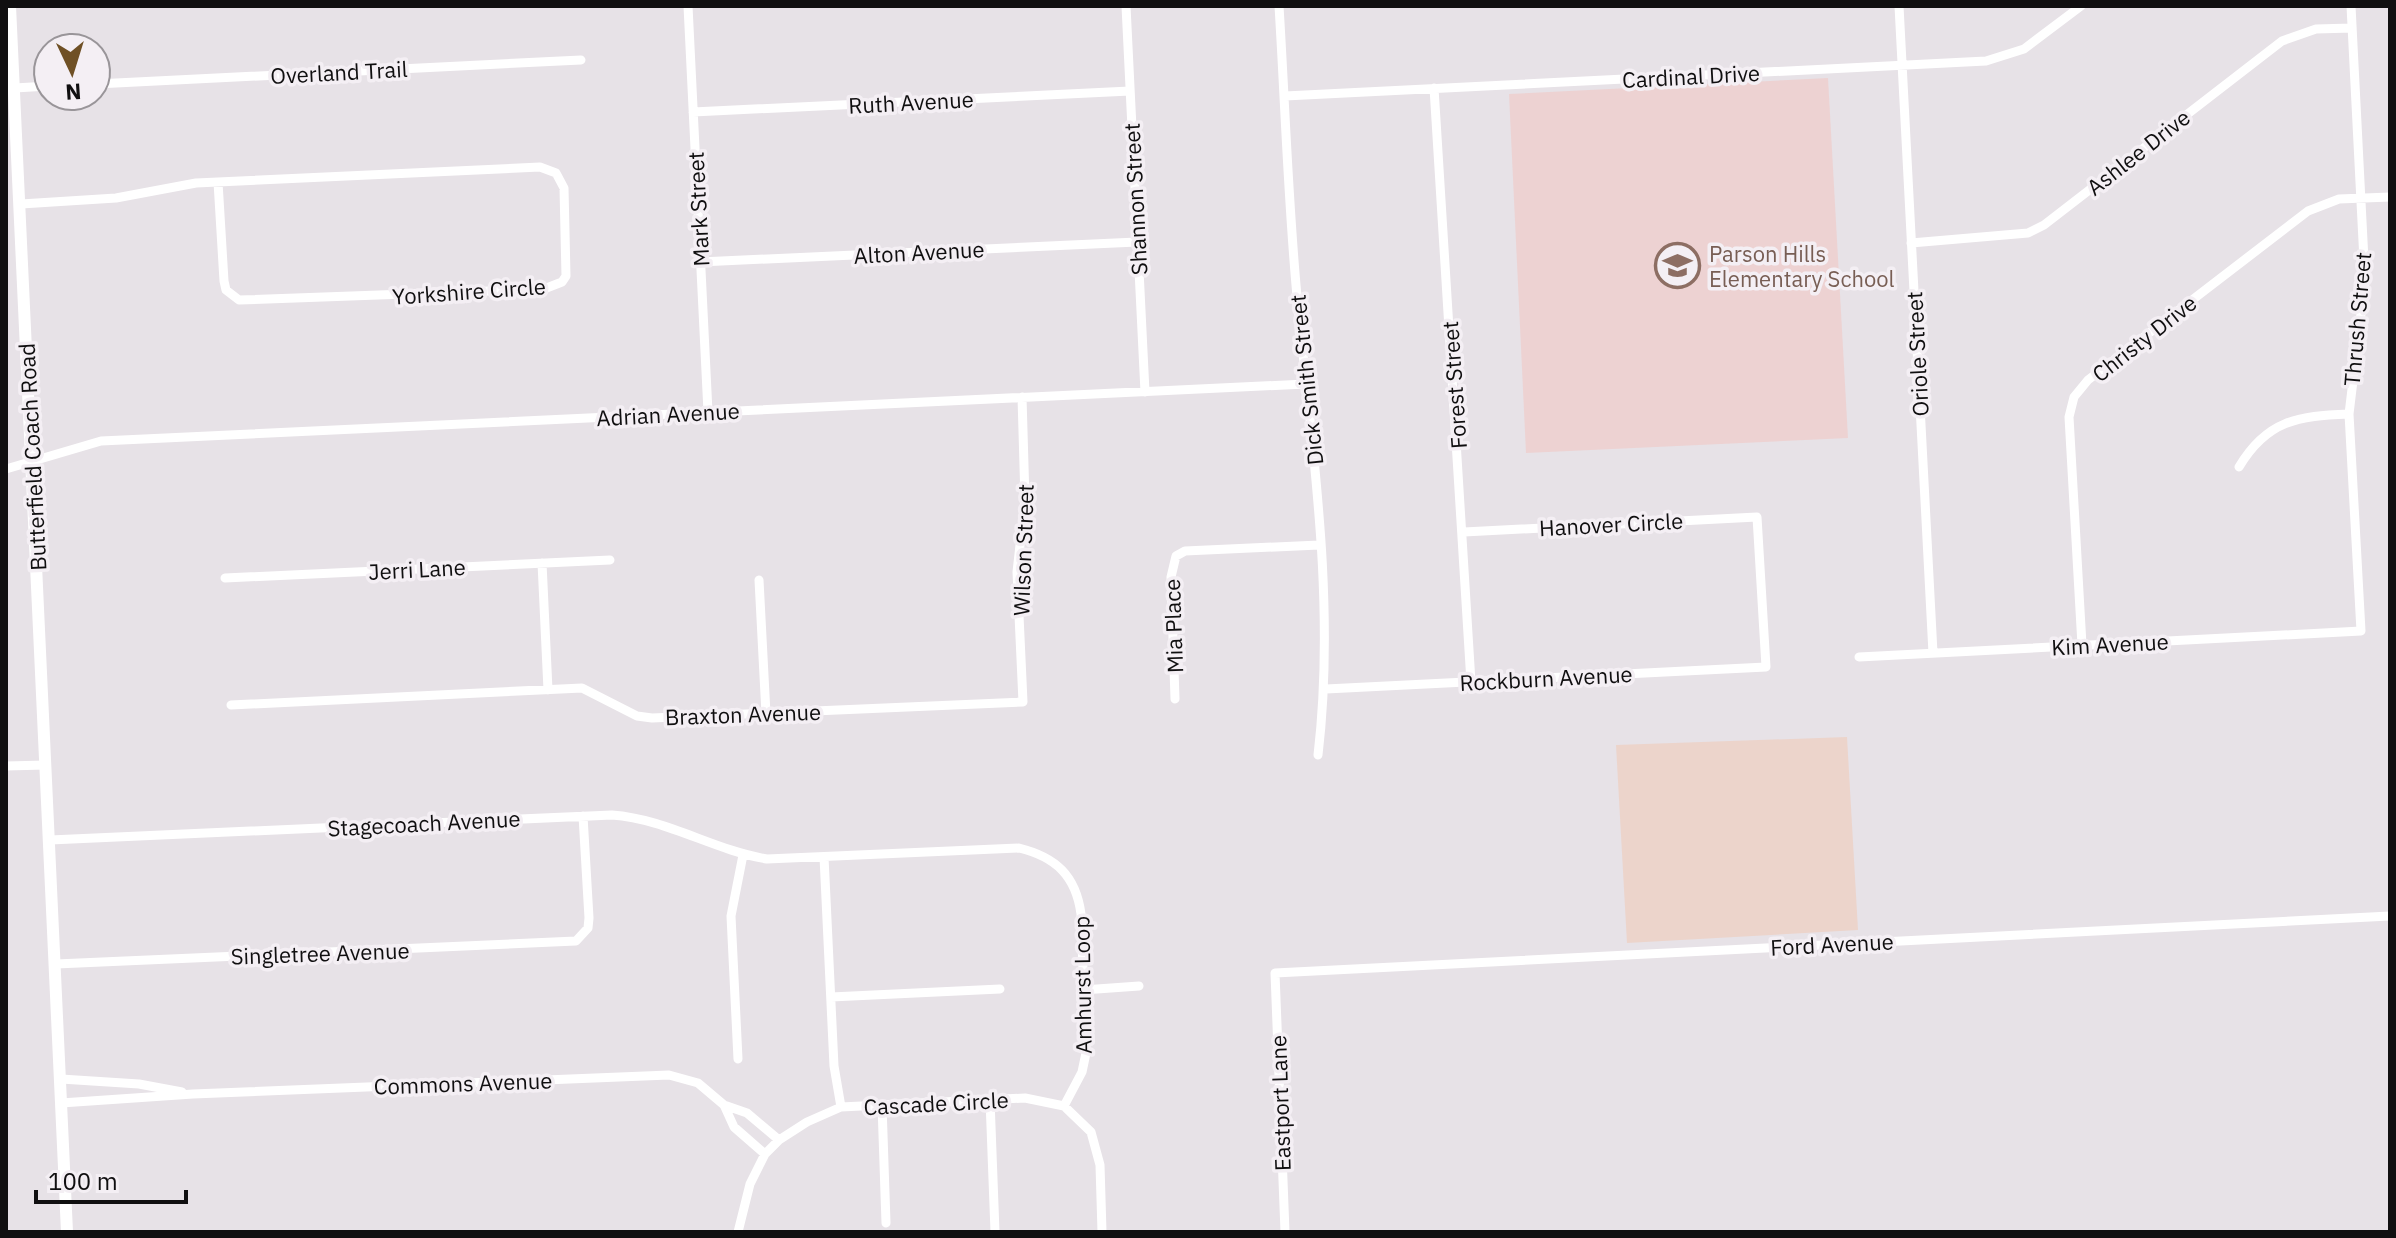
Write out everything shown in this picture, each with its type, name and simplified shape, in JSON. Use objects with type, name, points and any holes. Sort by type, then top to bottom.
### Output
[{"type":"main road","name":"Butterfield Coach Road","points":[[10,6],[67,1232]]},
{"type":"street","name":"Mark Street","points":[[688,6],[708,412]]},
{"type":"street","name":"Shannon Street","points":[[1126,6],[1145,392]]},
{"type":"street","name":"Dick Smith Street","points":[[1279,6],[1290,209],[1319,545],[1326,689],[1318,755]]},
{"type":"street","name":"Oriole Street","points":[[1899,6],[1933,653]]},
{"type":"street","name":"Cardinal Drive","points":[[1285,96],[1901,66],[2005,58],[2024,49],[2081,6]]},
{"type":"street","name":"Thrush Street","points":[[2351,6],[2365,280],[2349,414],[2361,631]]},
{"type":"street","name":"Ashlee Drive","points":[[1911,243],[2028,233],[2044,225],[2282,41],[2316,29],[2352,28]]},
{"type":"street","name":"Overland Trail","points":[[112,83],[581,60]]},
{"type":"street","points":[[15,88],[32,87]]},
{"type":"street","name":"Forest Street","points":[[1434,88],[1471,682]]},
{"type":"street","name":"Ruth Avenue","points":[[693,112],[1130,91]]},
{"type":"street","name":"Yorkshire Circle","points":[[21,204],[116,198],[218,182],[549,169],[556,173],[564,188],[566,276],[562,282],[544,289],[239,300],[226,290],[224,281],[218,182]]},
{"type":"street","name":"Christy Drive","points":[[2082,645],[2069,417],[2074,397],[2088,380],[2308,211],[2322,203],[2390,197]]},
{"type":"street","name":"Alton Avenue","points":[[700,262],[1137,242]]},
{"type":"street","name":"Adrian Avenue","points":[[6,469],[101,441],[1306,384]]},
{"type":"street","name":"Wilson Street","points":[[1022,397],[1025,489],[1017,572],[1023,702]]},
{"type":"street","points":[[2239,467],[2253,444],[2276,427],[2304,416],[2349,414]]},
{"type":"street","name":"Hanover Circle","points":[[1464,532],[1757,517],[1766,667]]},
{"type":"street","name":"Mia Place","points":[[1175,699],[1171,572],[1176,556],[1185,551],[1319,545]]},
{"type":"street","name":"Jerri Lane","points":[[225,578],[610,560]]},
{"type":"street","points":[[542,563],[548,690]]},
{"type":"street","points":[[759,580],[766,714]]},
{"type":"street","name":"Kim Avenue","points":[[1859,657],[2361,631]]},
{"type":"street","name":"Rockburn Avenue","points":[[1326,689],[1766,667]]},
{"type":"street","name":"Braxton Avenue","points":[[231,705],[582,688],[637,716],[652,718],[1023,702]]},
{"type":"street","points":[[6,766],[46,765]]},
{"type":"street","name":"Stagecoach Avenue","points":[[50,840],[612,815],[650,820],[743,855],[791,859]]},
{"type":"street","name":"Singletree Avenue","points":[[56,964],[567,943],[583,936],[589,918],[583,816]]},
{"type":"street","name":"Amhurst Loop","points":[[791,859],[1019,848],[1049,859],[1062,868],[1079,898],[1086,1053],[1082,1072],[1064,1106]]},
{"type":"street","points":[[738,1059],[731,916],[743,855]]},
{"type":"street","points":[[824,857],[834,1066],[841,1107]]},
{"type":"street","name":"Ford Avenue","points":[[1275,973],[2390,916]]},
{"type":"street","name":"Eastport Lane","points":[[1275,973],[1285,1232]]},
{"type":"street","points":[[1083,990],[1139,986]]},
{"type":"street","points":[[831,997],[1000,989]]},
{"type":"street","name":"Commons Avenue","points":[[61,1103],[193,1094],[669,1075],[698,1083],[724,1105],[747,1113],[779,1140]]},
{"type":"street","name":"Commons Avenue","points":[[61,1079],[139,1084],[193,1094]]},
{"type":"street","points":[[990,1100],[995,1232]]},
{"type":"street","name":"Cascade Circle","points":[[738,1232],[750,1184],[765,1154],[779,1140],[807,1122],[841,1107],[990,1100],[1045,1100],[1064,1106]]},
{"type":"street","name":"Commons Avenue","points":[[724,1105],[734,1127],[765,1154]]},
{"type":"street","points":[[882,1105],[886,1223]]},
{"type":"street","points":[[1064,1106],[1091,1132],[1097,1146],[1102,1232]]},
{"type":"shaded area","name":"Parson Hills Elementary School","points":[[1828,78],[1848,438],[1526,453],[1509,94]]},
{"type":"shaded area","points":[[1847,737],[1858,930],[1627,943],[1616,745]]},
{"type":"place","name":"Parson Hills Elementary School","points":[[1678,266]]}]
